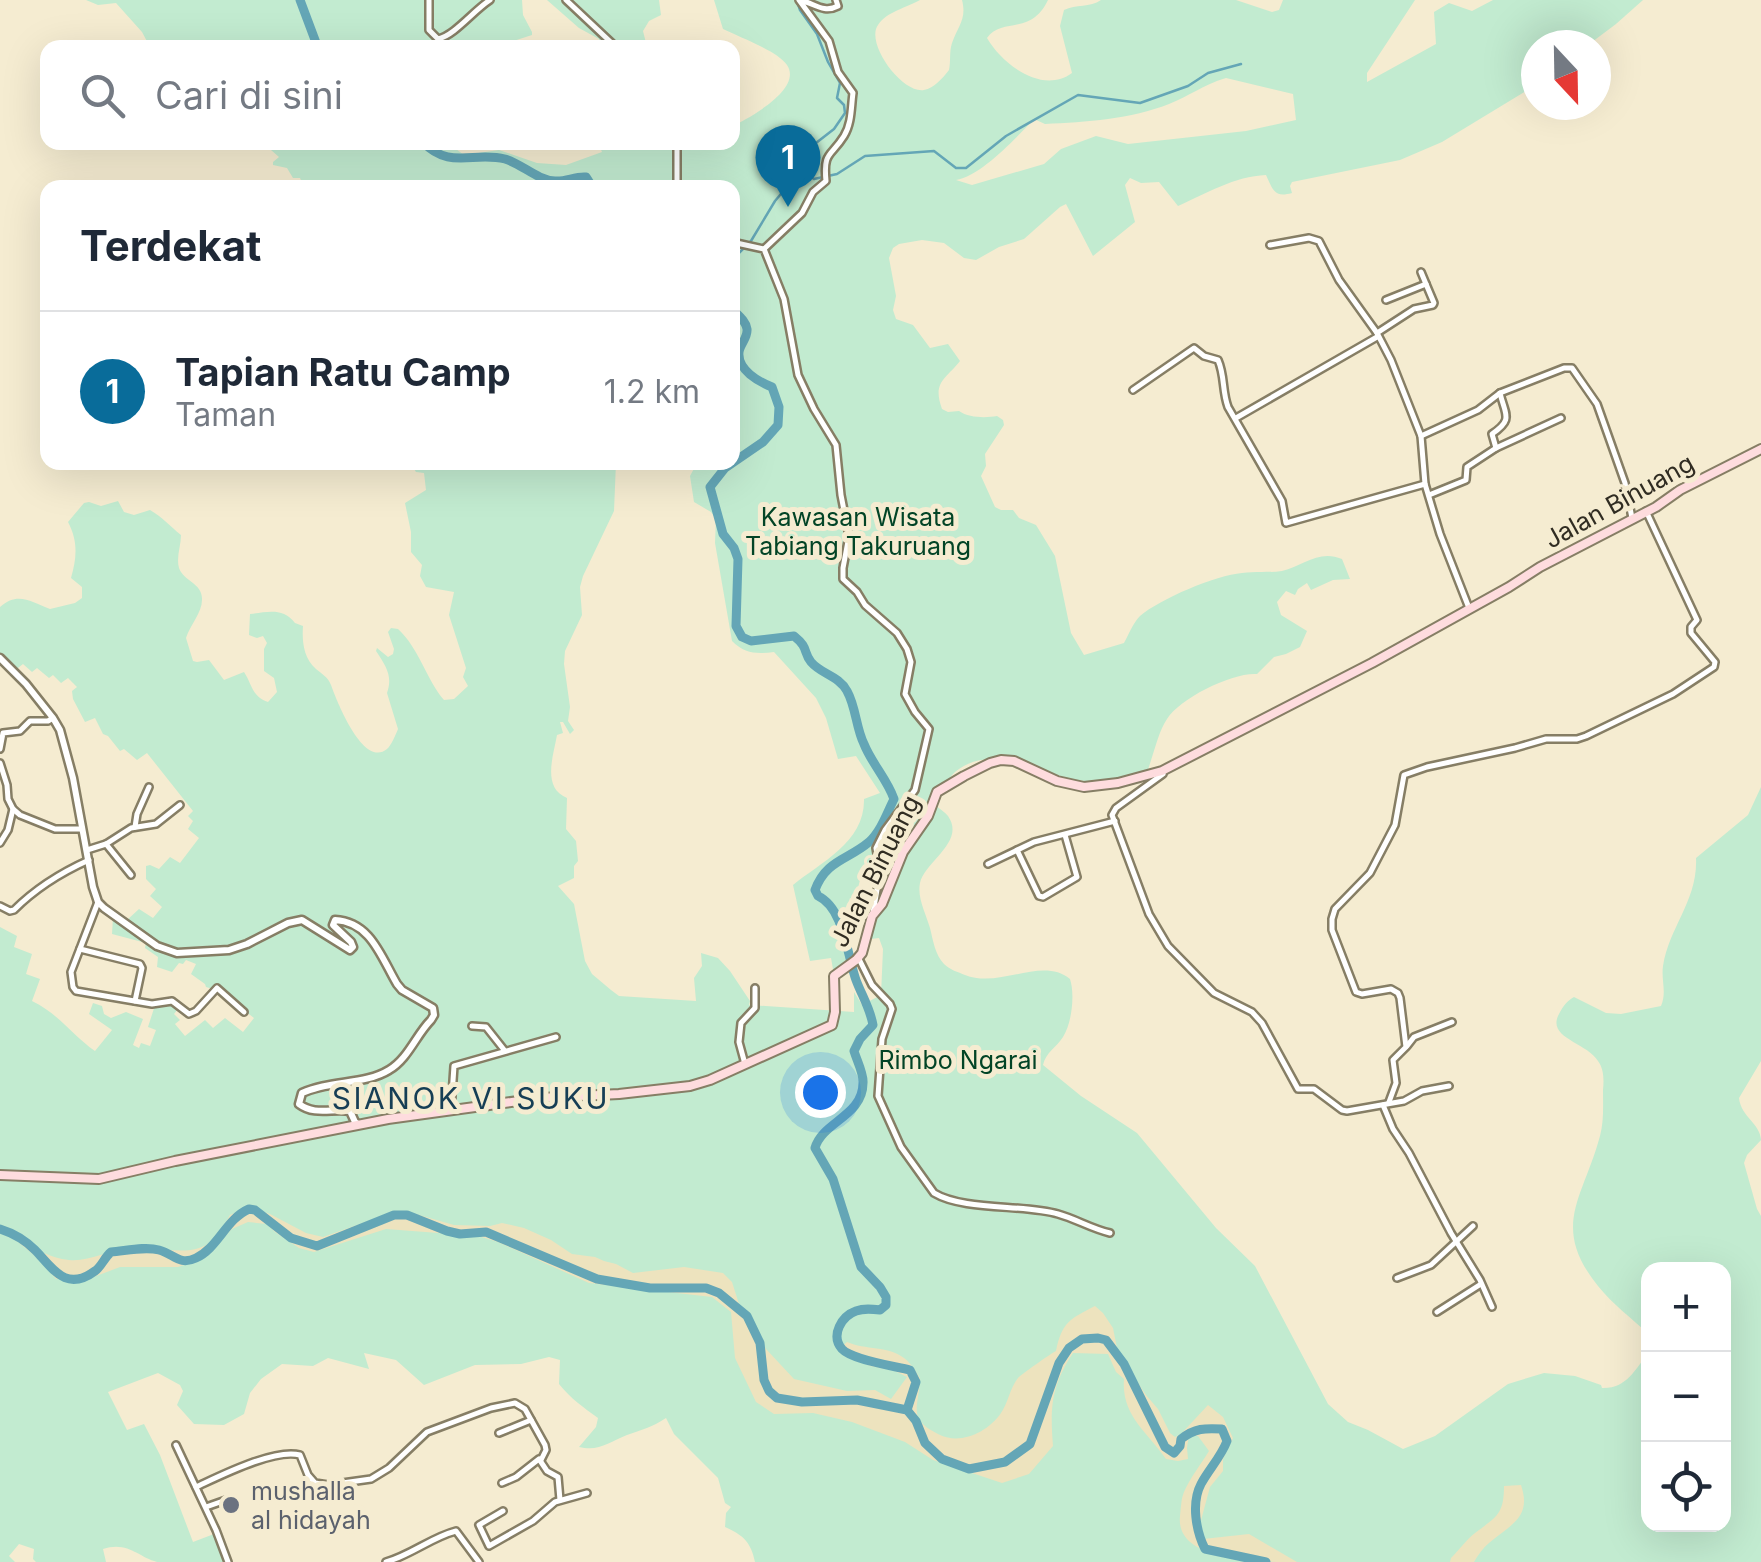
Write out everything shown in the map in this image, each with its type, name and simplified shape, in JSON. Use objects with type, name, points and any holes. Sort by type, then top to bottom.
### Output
[{"type":"main road","name":"Jalan Binuang","points":[[0,1175],[100,1179],[359,1124],[540,1098],[690,1086],[744,1064],[834,1022],[834,976],[857,959],[865,946],[872,916],[882,904],[903,852],[928,816],[937,792],[990,762],[1014,761],[1058,781],[1084,787],[1118,783],[1174,766],[1761,448]]},
{"type":"street","points":[[429,0],[429,30],[438,39],[450,36],[490,0]]},
{"type":"street","points":[[566,0],[609,40]]},
{"type":"street","points":[[764,249],[802,212],[813,192],[826,181],[824,163],[843,138],[850,120],[853,93],[838,72],[829,41],[798,0],[818,8],[833,8],[838,6],[836,0]]},
{"type":"street","points":[[677,150],[677,180]]},
{"type":"street","points":[[1270,245],[1309,238],[1319,241],[1391,360],[1421,436],[1425,484],[1440,534],[1470,609]]},
{"type":"street","points":[[740,243],[764,249]]},
{"type":"street","points":[[764,249],[784,299],[798,375],[836,445],[840,495],[849,536],[844,579],[865,605],[897,633],[907,649],[910,662],[906,694],[929,730],[915,790],[876,848],[880,872],[872,916]]},
{"type":"street","points":[[1236,418],[1414,309],[1433,305],[1421,272]]},
{"type":"street","points":[[1386,300],[1426,284]]},
{"type":"street","points":[[1133,390],[1194,348],[1218,360],[1224,396],[1282,501],[1286,523],[1425,484]]},
{"type":"street","points":[[1421,436],[1478,410],[1500,392],[1572,368],[1597,404],[1625,483],[1632,518]]},
{"type":"street","points":[[1496,448],[1492,434],[1504,426],[1507,416],[1500,392]]},
{"type":"street","points":[[1429,495],[1466,480],[1467,467],[1496,448],[1560,418]]},
{"type":"street","points":[[1406,1047],[1398,994],[1386,989],[1356,992],[1334,938],[1332,919],[1345,897],[1370,873],[1395,825],[1404,775],[1546,738],[1586,736],[1673,694],[1714,667],[1715,662],[1691,633],[1690,627],[1697,620],[1646,512]]},
{"type":"street","points":[[0,658],[54,718],[66,748],[98,902],[71,972],[74,990],[152,1004],[172,1002],[189,1014],[217,988],[244,1012]]},
{"type":"street","points":[[0,748],[2,734],[20,732],[30,721],[54,718]]},
{"type":"street","points":[[0,763],[8,784],[4,792],[20,815],[55,829],[83,828]]},
{"type":"street","points":[[1174,766],[1116,808],[1112,815],[1149,914],[1168,946],[1214,992],[1252,1012],[1298,1089],[1314,1089],[1342,1110],[1404,1101],[1422,1091],[1449,1086]]},
{"type":"street","points":[[134,828],[149,788]]},
{"type":"street","points":[[88,850],[106,844],[128,829],[156,824],[180,805]]},
{"type":"street","points":[[0,843],[13,809]]},
{"type":"street","points":[[988,864],[1034,842],[1114,821]]},
{"type":"street","points":[[1017,850],[1035,890],[1043,897],[1077,877],[1065,836]]},
{"type":"street","points":[[106,844],[131,875]]},
{"type":"street","points":[[0,906],[14,910],[62,872],[89,860]]},
{"type":"street","points":[[98,902],[156,946],[177,953],[229,950],[302,920],[350,950],[351,942],[333,922],[340,920],[364,930],[397,984],[429,1004],[434,1015],[391,1069],[371,1077],[319,1085],[302,1093],[300,1104],[304,1108],[350,1111],[359,1124]]},
{"type":"street","points":[[80,948],[140,964],[135,1001]]},
{"type":"street","points":[[857,959],[892,1009],[882,1039],[878,1096],[900,1147],[934,1193],[941,1198],[972,1203],[1052,1212],[1110,1233]]},
{"type":"street","points":[[744,1064],[739,1042],[741,1023],[754,1010],[755,988]]},
{"type":"street","points":[[1452,1022],[1414,1038],[1392,1060],[1396,1083],[1386,1104],[1393,1129],[1492,1307]]},
{"type":"street","points":[[472,1026],[486,1027],[505,1050]]},
{"type":"street","points":[[450,1110],[454,1066],[556,1037]]},
{"type":"street","points":[[1397,1278],[1431,1265],[1473,1226]]},
{"type":"street","points":[[1437,1312],[1482,1284]]},
{"type":"street","points":[[196,1486],[289,1453],[300,1455],[315,1482],[328,1485],[371,1478],[389,1468],[427,1432],[514,1403],[522,1405],[546,1445],[541,1460]]},
{"type":"street","points":[[499,1433],[532,1420]]},
{"type":"street","points":[[176,1446],[228,1562]]},
{"type":"street","points":[[502,1483],[541,1460]]},
{"type":"street","points":[[541,1460],[547,1471],[558,1477],[560,1500]]},
{"type":"street","points":[[504,1511],[479,1525],[490,1546],[533,1521],[551,1504],[587,1494]]},
{"type":"street","points":[[206,1508],[226,1500]]},
{"type":"street","points":[[386,1562],[453,1532],[459,1533],[479,1562]]},
{"type":"green space","points":[[86,0],[522,0],[523,15],[532,35],[517,40],[146,40],[116,3],[98,5]]},
{"type":"green space","points":[[547,0],[659,0],[661,15],[649,21],[643,31],[645,40],[599,40]]},
{"type":"green space","points":[[714,0],[920,0],[886,17],[875,33],[881,55],[896,76],[915,89],[924,90],[949,70],[951,46],[963,17],[962,0],[1048,0],[1033,18],[1000,28],[987,38],[1002,58],[1024,74],[1048,80],[1072,73],[1060,26],[1064,10],[1101,0],[1236,0],[1272,12],[1279,10],[1283,0],[1415,0],[1367,73],[1367,82],[1436,44],[1434,12],[1449,3],[1472,11],[1493,0],[1643,0],[1608,30],[1521,30],[1521,94],[1442,142],[1400,160],[1292,182],[1292,193],[1286,194],[1275,192],[1266,175],[1254,176],[1220,186],[1178,206],[1159,182],[1141,183],[1130,178],[1125,185],[1135,222],[1093,256],[1066,204],[1024,239],[976,260],[964,258],[944,243],[922,240],[893,248],[889,258],[896,319],[913,325],[930,348],[948,344],[960,361],[940,387],[942,409],[1003,420],[1004,425],[985,454],[986,466],[981,476],[995,507],[1013,510],[1019,518],[1036,525],[1055,556],[1071,633],[1084,655],[1124,643],[1149,609],[1218,578],[1282,571],[1311,559],[1334,556],[1342,559],[1350,579],[1333,580],[1311,590],[1307,583],[1295,595],[1286,591],[1277,602],[1281,615],[1307,631],[1300,647],[1274,657],[1257,674],[1221,682],[1183,703],[1164,724],[1147,772],[1086,781],[1015,763],[984,760],[955,772],[936,806],[948,816],[952,834],[923,875],[920,894],[936,952],[951,969],[978,978],[1047,971],[1070,979],[1069,1024],[1043,1065],[1137,1133],[1216,1228],[1255,1266],[1328,1404],[1348,1422],[1403,1449],[1435,1436],[1508,1384],[1544,1373],[1575,1376],[1602,1388],[1610,1387],[1629,1377],[1641,1362],[1641,1532],[1731,1532],[1731,1262],[1641,1262],[1641,1327],[1604,1293],[1584,1265],[1573,1229],[1579,1195],[1601,1130],[1603,1075],[1600,1064],[1562,1034],[1556,1022],[1574,997],[1606,1013],[1661,1006],[1666,952],[1693,887],[1696,858],[1748,815],[1761,787],[1761,1061],[1739,1098],[1761,1140],[1744,1163],[1761,1216],[1761,1562],[755,1562],[745,1540],[725,1527],[726,1513],[731,1507],[725,1503],[718,1478],[674,1434],[666,1418],[604,1445],[579,1447],[596,1427],[598,1418],[559,1384],[560,1360],[549,1357],[521,1364],[475,1365],[424,1385],[396,1360],[364,1353],[369,1369],[328,1358],[313,1366],[282,1364],[250,1393],[244,1414],[224,1425],[194,1424],[177,1405],[183,1391],[180,1385],[158,1373],[108,1392],[127,1430],[144,1424],[193,1542],[214,1534],[224,1562],[157,1562],[112,1547],[103,1549],[106,1562],[36,1562],[34,1549],[19,1544],[9,1556],[15,1562],[0,1562],[0,927],[17,936],[14,947],[32,954],[26,974],[40,979],[32,1001],[95,1051],[112,1030],[89,1014],[93,1003],[102,1006],[104,1014],[111,1018],[126,1012],[143,1019],[133,1045],[139,1048],[141,1043],[150,1046],[156,1030],[148,1027],[157,999],[173,1000],[178,1009],[174,1014],[180,1020],[175,1024],[185,1036],[205,1020],[213,1028],[225,1018],[243,1032],[254,1018],[191,974],[196,964],[186,960],[172,972],[157,967],[158,957],[145,948],[146,943],[112,934],[113,917],[126,921],[139,909],[153,918],[162,907],[150,896],[156,889],[146,879],[146,866],[159,869],[170,857],[180,863],[199,838],[188,829],[193,821],[188,816],[193,811],[147,753],[137,760],[124,749],[120,751],[103,734],[95,718],[85,722],[73,699],[72,691],[77,687],[68,678],[61,683],[53,675],[49,678],[37,668],[32,672],[23,664],[13,672],[0,658],[0,607],[25,599],[50,609],[82,598],[82,587],[71,578],[76,549],[68,522],[84,503],[101,506],[118,501],[124,512],[134,515],[150,510],[181,535],[179,568],[202,594],[200,610],[186,638],[193,661],[209,660],[224,680],[244,672],[255,693],[268,702],[277,692],[274,678],[264,671],[267,643],[263,636],[249,635],[250,614],[285,615],[303,626],[308,660],[330,682],[360,741],[378,753],[389,747],[398,729],[387,693],[388,671],[376,651],[377,648],[388,657],[393,654],[388,632],[391,628],[405,637],[444,700],[454,699],[468,686],[449,615],[454,592],[426,587],[420,576],[422,565],[411,552],[405,503],[426,490],[424,473],[415,470],[616,470],[614,511],[583,576],[582,615],[565,651],[568,721],[574,730],[570,734],[560,722],[563,733],[557,735],[551,771],[554,787],[567,798],[566,829],[576,841],[578,861],[574,878],[558,886],[574,904],[585,961],[592,974],[619,996],[696,1001],[694,978],[702,966],[701,953],[718,958],[730,971],[749,1005],[854,1012],[854,992],[862,1005],[881,995],[883,949],[879,938],[863,940],[877,880],[874,867],[863,868],[855,900],[850,898],[847,907],[853,934],[846,941],[850,964],[834,975],[831,958],[810,961],[793,885],[839,850],[857,827],[864,799],[880,793],[856,756],[838,759],[816,698],[774,652],[752,652],[732,641],[715,543],[716,519],[694,502],[690,476],[693,470],[740,470],[740,180],[301,180],[293,178],[287,168],[273,165],[279,157],[271,150],[457,150],[464,155],[499,150],[537,163],[566,165],[601,150],[740,150],[740,122],[772,102],[788,84],[787,65],[723,29]],"holes":[[[1226,78],[1293,94],[1296,120],[1246,131],[1128,144],[1096,136],[1061,149],[1044,164],[972,185],[956,180],[987,164],[1034,119],[1045,124],[1139,113]]]},
{"type":"sand","points":[[248,1207],[323,1237],[380,1217],[412,1213],[454,1225],[502,1223],[524,1228],[572,1254],[595,1257],[633,1273],[684,1267],[723,1273],[732,1282],[739,1304],[766,1349],[794,1379],[847,1391],[875,1390],[891,1399],[907,1377],[870,1366],[838,1350],[847,1342],[898,1354],[920,1378],[918,1418],[929,1429],[948,1438],[974,1435],[996,1420],[1018,1378],[1056,1351],[1068,1322],[1095,1306],[1113,1328],[1118,1353],[1158,1409],[1170,1433],[1175,1437],[1181,1434],[1208,1405],[1223,1417],[1233,1438],[1223,1459],[1223,1471],[1210,1487],[1200,1524],[1203,1539],[1249,1534],[1297,1562],[1242,1560],[1205,1551],[1191,1543],[1182,1531],[1182,1498],[1209,1451],[1198,1436],[1189,1435],[1188,1459],[1166,1459],[1131,1413],[1124,1379],[1108,1354],[1073,1353],[1060,1376],[1054,1398],[1053,1446],[1029,1474],[1002,1483],[933,1460],[905,1442],[852,1422],[813,1413],[774,1414],[756,1402],[735,1358],[731,1312],[712,1297],[589,1283],[478,1236],[386,1229],[314,1252],[299,1248],[267,1224],[248,1222],[232,1229],[199,1260],[178,1267],[120,1267],[91,1278],[56,1279],[18,1242],[69,1260],[130,1248],[191,1250],[209,1243],[230,1215]]},
{"type":"sand","points":[[1521,1485],[1524,1505],[1517,1519],[1474,1562],[1450,1562],[1497,1514],[1504,1486]]},
{"type":"waterway","points":[[300,0],[315,40]]},
{"type":"waterway","points":[[797,1],[840,83],[837,98],[845,113],[834,129],[816,143],[802,168]]},
{"type":"waterway","points":[[740,252],[801,170],[814,179],[837,174],[865,156],[934,151],[956,168],[966,168],[1006,136],[1078,95],[1140,103],[1188,86],[1208,73],[1241,64]]},
{"type":"waterway","points":[[433,150],[452,158],[505,159],[548,180]]},
{"type":"waterway","points":[[564,180],[588,180]]},
{"type":"waterway","points":[[740,318],[747,329],[740,350]]},
{"type":"waterway","points":[[740,361],[745,370],[772,387],[779,407],[778,425],[763,442],[740,458]]},
{"type":"waterway","points":[[723,470],[710,487],[723,534],[738,559],[736,626],[742,637],[751,641],[794,636],[811,662],[844,686],[864,744],[894,799],[873,838],[831,866],[815,890],[839,921],[873,1025],[854,1051],[862,1076],[861,1094],[815,1148],[833,1179],[861,1267],[886,1297],[886,1305],[880,1310],[859,1310],[846,1317],[837,1332],[839,1344],[855,1356],[910,1370],[916,1382],[907,1410]]},
{"type":"waterway","points":[[0,1229],[27,1243],[67,1279],[85,1277],[95,1271],[111,1252],[153,1249],[181,1260],[196,1258],[249,1209],[291,1238],[317,1246],[394,1215],[407,1215],[460,1234],[486,1232],[597,1279],[650,1288],[706,1288],[719,1293],[747,1316],[760,1343],[764,1380],[777,1398],[802,1402],[857,1400],[907,1410],[925,1443],[942,1459],[969,1469],[1005,1462],[1030,1444],[1059,1363],[1069,1348],[1082,1339],[1106,1340],[1124,1364],[1165,1447],[1174,1453],[1181,1439],[1191,1433],[1222,1429],[1227,1441],[1201,1484],[1196,1500],[1199,1534],[1205,1549],[1266,1562]]},
{"type":"place","name":"Tapian Ratu Camp","points":[[788,207]]},
{"type":"place","name":"mushalla al hidayah","points":[[231,1505]]},
{"type":"district","name":"SIANOK VI SUKU","points":[[471,1099]]},
{"type":"park label","name":"Kawasan Wisata Tabiang Takuruang","points":[[858,532]]},
{"type":"park label","name":"Rimbo Ngarai","points":[[958,1060]]}]
